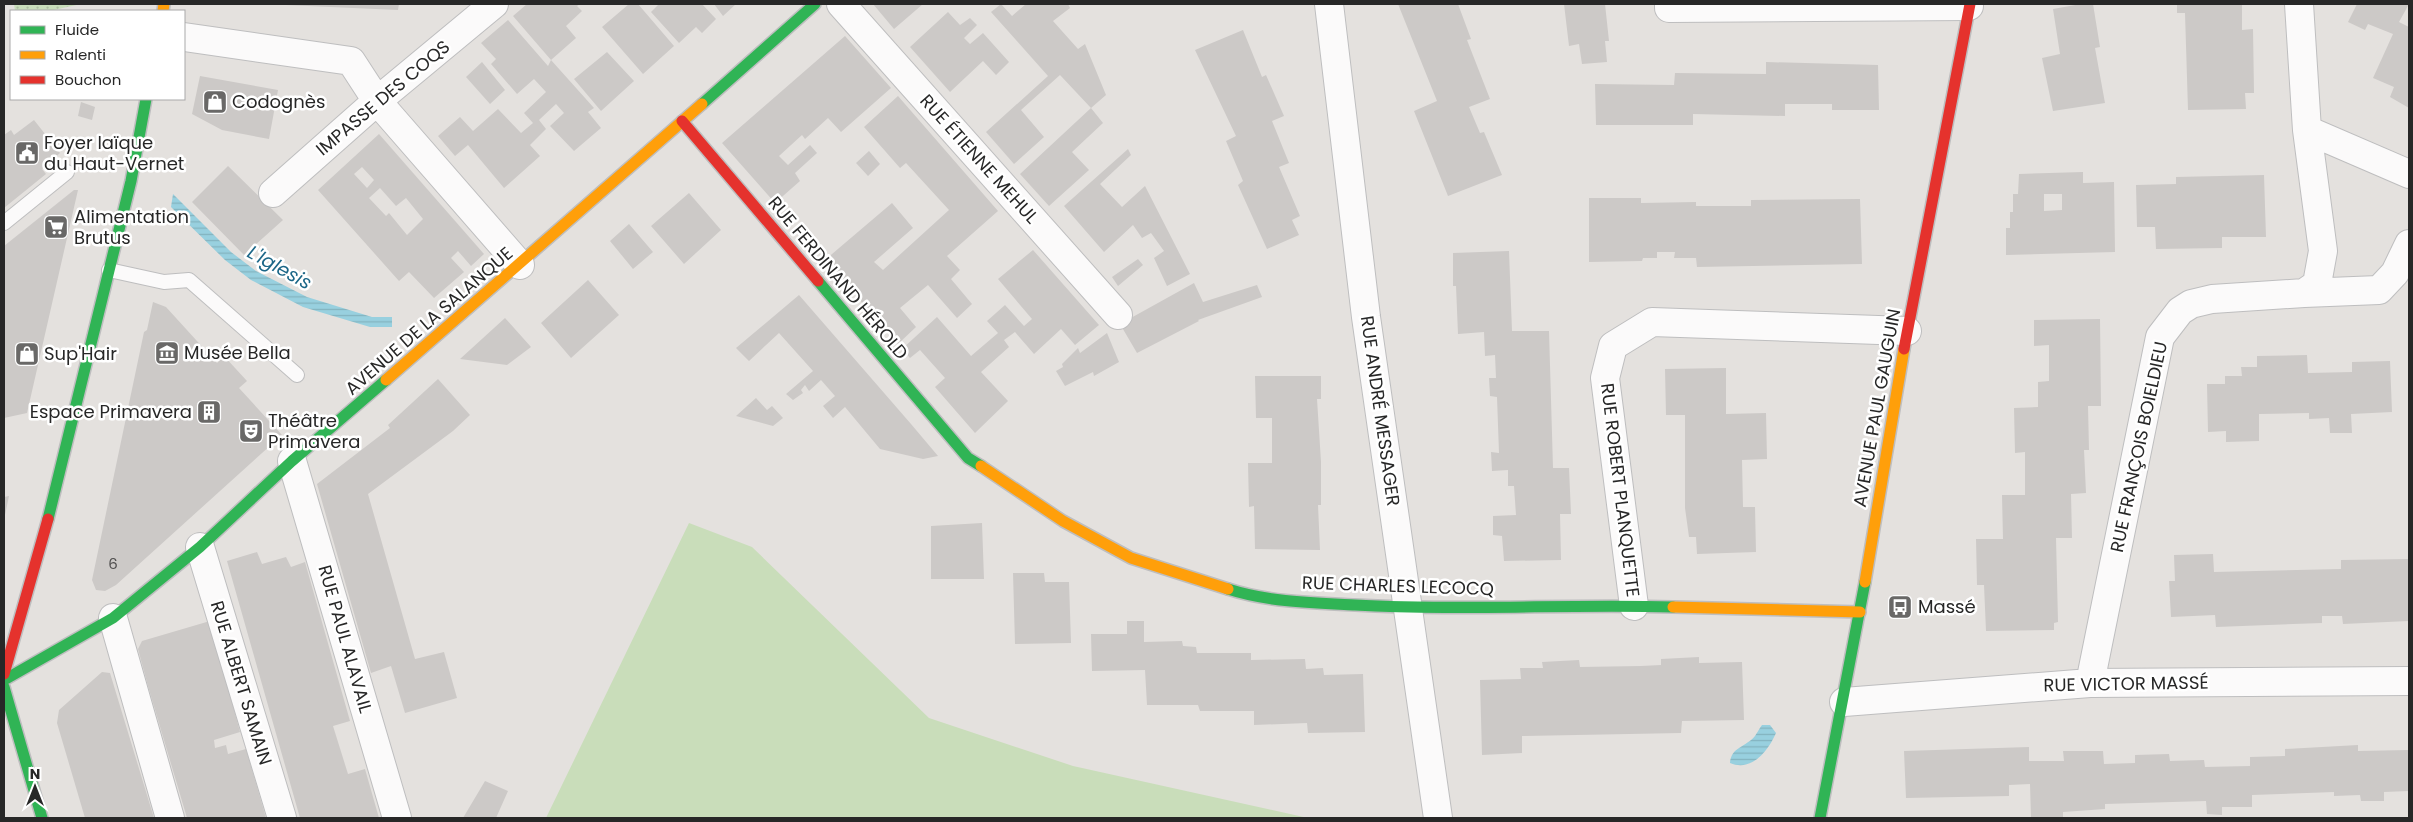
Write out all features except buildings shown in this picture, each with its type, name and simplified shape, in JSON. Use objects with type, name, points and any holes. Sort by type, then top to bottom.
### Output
[{"type":"street","name":"IMPASSE DES COQS","points":[[273,192],[377,101],[494,4]]},
{"type":"street","name":"AVENUE DE LA SALANQUE","points":[[4,680],[113,618],[200,547],[292,461],[520,265],[815,4]]},
{"type":"street","name":"RUE ÉTIENNE MEHUL","points":[[841,4],[1118,315]]},
{"type":"street","name":"RUE ANDRÉ MESSAGER","points":[[1330,4],[1366,317],[1438,818]]},
{"type":"street","points":[[1669,4],[1669,8],[1794,5],[1970,5]]},
{"type":"street","points":[[2298,4],[2307,130],[2323,251],[2317,284],[2304,293]]},
{"type":"street","name":"AVENUE PAUL GAUGUIN","points":[[1820,818],[1844,702],[1907,331],[1970,5]]},
{"type":"street","points":[[185,37],[351,61],[377,101],[520,265]]},
{"type":"street","points":[[4,674],[50,514],[131,181],[146,100]]},
{"type":"street","name":"RUE FERDINAND HÉROLD","points":[[682,122],[968,458]]},
{"type":"street","points":[[2307,130],[2409,174]]},
{"type":"street","name":"RUE FRANÇOIS BOIELDIEU","points":[[2090,683],[2160,337],[2180,311],[2191,304],[2212,299],[2379,290],[2395,273],[2409,244]]},
{"type":"street","name":"RUE ROBERT PLANQUETTE","points":[[1634,606],[1605,378],[1613,346],[1652,322],[1907,331]]},
{"type":"street","name":"RUE CHARLES LECOCQ","points":[[968,458],[1063,522],[1131,558],[1244,594],[1301,602],[1409,608],[1634,606],[1860,612]]},
{"type":"street","name":"RUE PAUL ALAVAIL","points":[[292,461],[397,818]]},
{"type":"street","name":"RUE ALBERT SAMAIN","points":[[200,547],[282,818]]},
{"type":"street","points":[[113,618],[170,818]]},
{"type":"street","name":"RUE VICTOR MASSÉ","points":[[1844,702],[2090,683],[2409,681]]},
{"type":"street","points":[[4,688],[42,818]]},
{"type":"lane","points":[[4,223],[66,172]]},
{"type":"lane","points":[[109,270],[164,282],[189,280],[297,375]]},
{"type":"green space","points":[[14,4],[81,4],[54,10],[15,10]]},
{"type":"green space","points":[[689,523],[752,547],[929,718],[1073,766],[1308,818],[546,818]]},
{"type":"water","points":[[173,194],[231,252],[256,271],[307,297],[372,317],[392,317],[392,327],[370,327],[303,307],[251,280],[225,260],[171,207]]},
{"type":"water","points":[[1762,725],[1770,725],[1776,733],[1764,753],[1745,765],[1730,763],[1736,750],[1751,740]]},
{"type":"traffic: fast","points":[[702,104],[815,4]]},
{"type":"traffic: fast","points":[[48,519],[131,181],[146,100]]},
{"type":"traffic: fast","points":[[818,281],[968,458],[981,466]]},
{"type":"traffic: fast","points":[[4,680],[113,618],[200,547],[292,461],[386,380]]},
{"type":"traffic: fast","points":[[1820,818],[1865,582]]},
{"type":"traffic: fast","points":[[1228,589],[1259,597],[1291,601],[1395,607],[1673,607]]},
{"type":"traffic: fast","points":[[4,687],[42,818]]},
{"type":"traffic: slow","points":[[163,10],[164,4]]},
{"type":"traffic: slow","points":[[386,380],[702,104]]},
{"type":"traffic: slow","points":[[1865,582],[1904,349]]},
{"type":"traffic: slow","points":[[981,466],[1063,521],[1131,558],[1228,589]]},
{"type":"traffic: slow","points":[[1673,607],[1860,612]]},
{"type":"traffic: jam","points":[[1904,349],[1970,4]]},
{"type":"traffic: jam","points":[[682,121],[818,281]]},
{"type":"traffic: jam","points":[[4,674],[48,519]]},
{"type":"place","name":"Codognès","points":[[215,102]]},
{"type":"place","name":"Foyer laïque du Haut-Vernet","points":[[27,153]]},
{"type":"place","name":"Alimentation Brutus","points":[[56,227]]},
{"type":"place","name":"Musée Bella","points":[[167,353]]},
{"type":"place","name":"Sup'Hair","points":[[27,354]]},
{"type":"place","name":"Espace Primavera","points":[[209,412]]},
{"type":"place","name":"Théâtre Primavera","points":[[251,431]]},
{"type":"place","name":"Massé","points":[[1900,607]]},
{"type":"water label","name":"L'Iglesis","points":[[280,267]]}]
